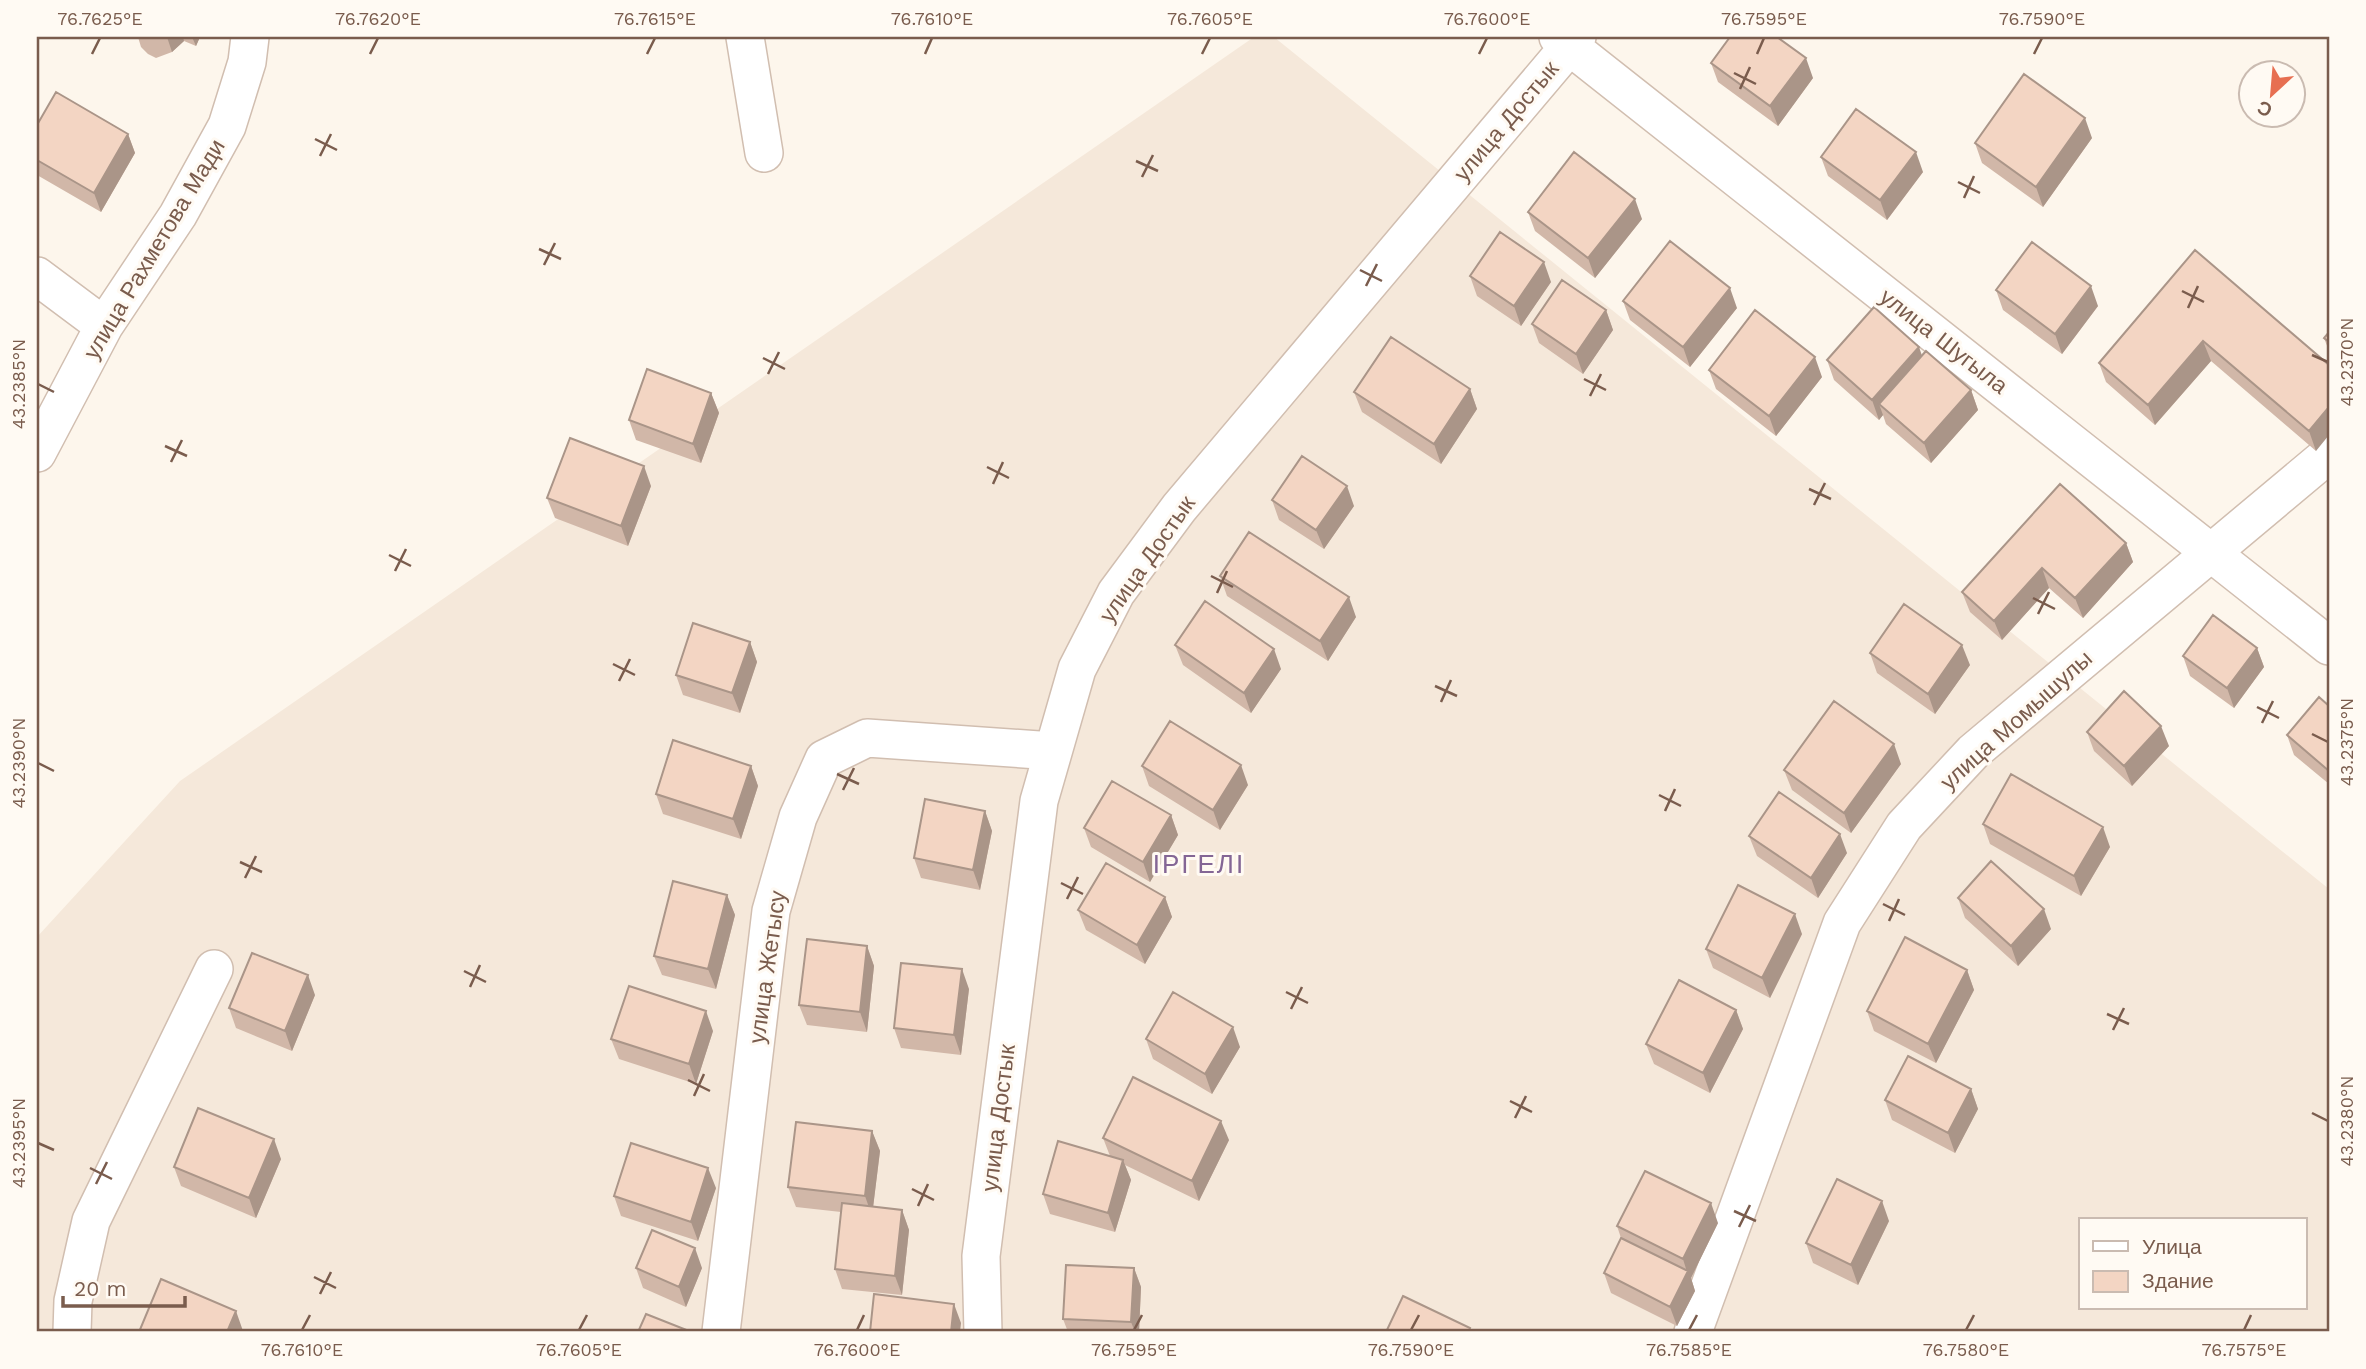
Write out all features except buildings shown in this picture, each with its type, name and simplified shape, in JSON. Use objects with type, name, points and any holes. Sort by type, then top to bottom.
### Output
[{"type":"street","name":"улица Рахметова Мади","points":[[37,453],[104,326],[178,215],[227,126],[247,62],[250,37]]},
{"type":"street","points":[[745,37],[764,153]]},
{"type":"street","name":"улица Шугыла","points":[[1568,40],[2329,646]]},
{"type":"street","name":"улица Достык","points":[[983,1332],[981,1256],[1039,801],[1077,669],[1116,593],[1179,508],[1568,40]]},
{"type":"street","points":[[37,276],[104,326]]},
{"type":"street","name":"улица Момышулы","points":[[1693,1332],[1842,923],[1904,826],[1973,752],[2329,454]]},
{"type":"street","name":"улица Жетысу","points":[[721,1332],[771,911],[798,817],[824,759],[867,738],[1053,751]]},
{"type":"street","points":[[72,1332],[73,1301],[91,1221],[214,969]]},
{"type":"shaded area","points":[[1254,37],[1274,37],[2329,889],[2329,1332],[37,1332],[37,937],[180,781]]},
{"type":"district","name":"ІРГЕЛІ","points":[[1199,864]]}]
